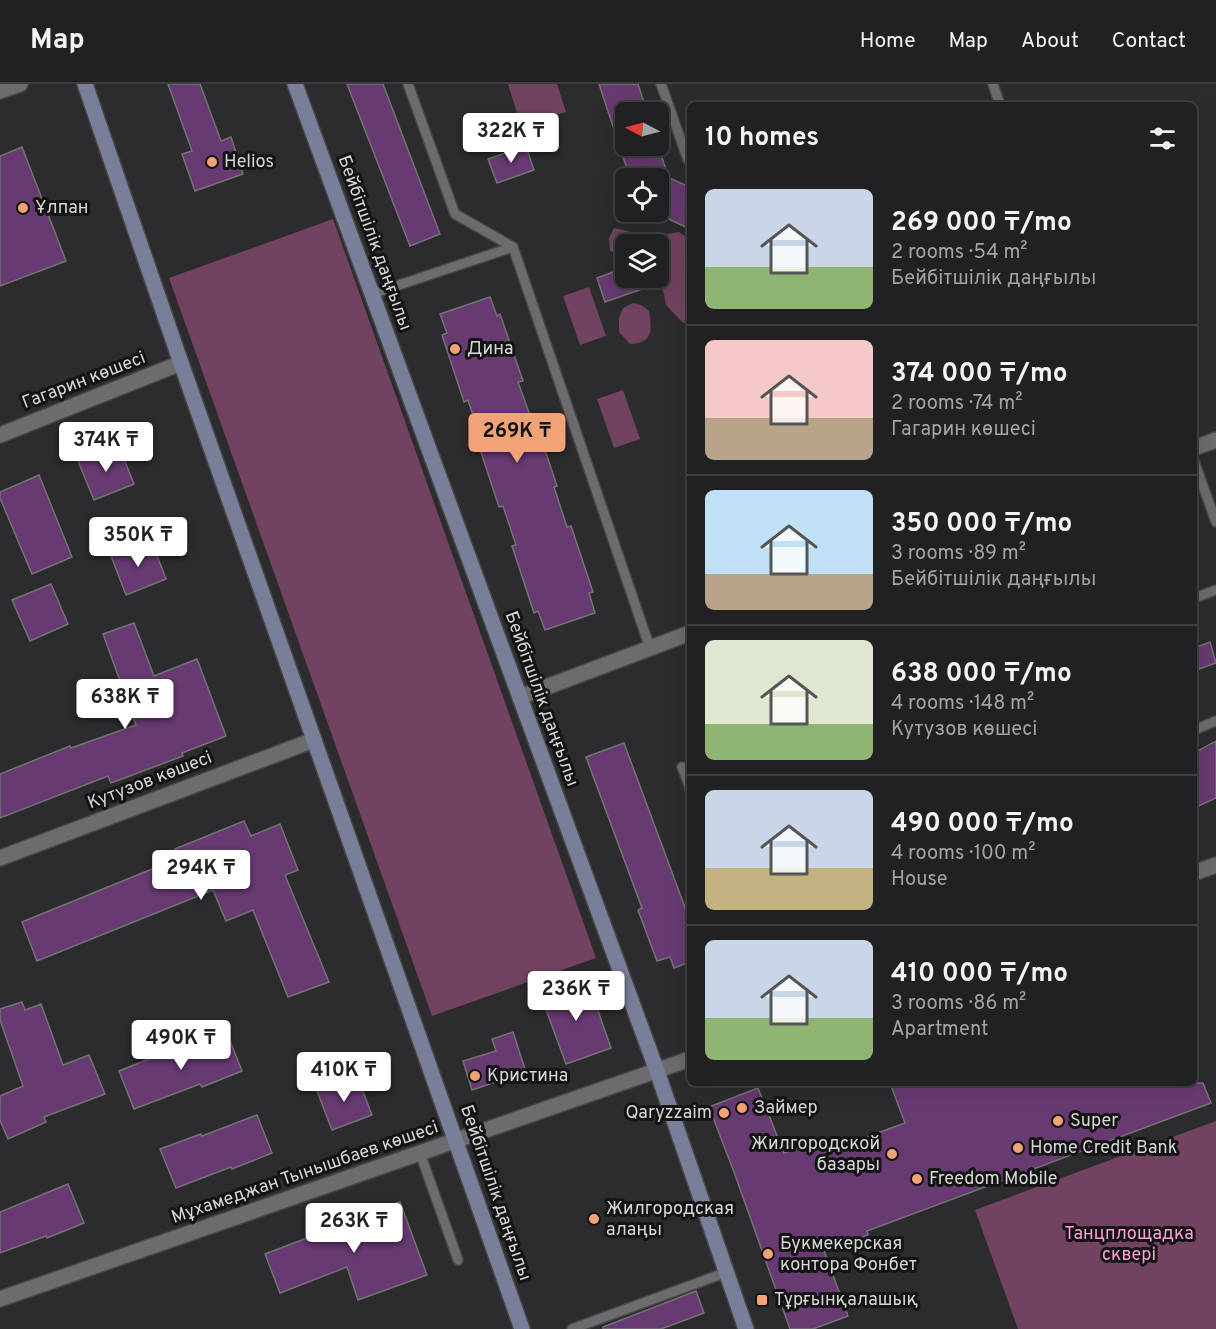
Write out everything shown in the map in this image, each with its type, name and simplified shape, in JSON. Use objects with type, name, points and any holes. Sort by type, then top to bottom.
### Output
[{"type":"main road","name":"Бейбітшілік даңғылы","points":[[85,84],[181,363],[522,1329]]},
{"type":"main road","name":"Бейбітшілік даңғылы","points":[[295,84],[657,1071],[746,1329]]},
{"type":"street","points":[[0,91],[20,84]]},
{"type":"street","name":"Гагарин көшесі","points":[[0,435],[181,363]]},
{"type":"street","points":[[1197,447],[1216,440]]},
{"type":"street","points":[[520,697],[687,634]]},
{"type":"street","name":"Кутузов көшесі","points":[[0,858],[314,740]]},
{"type":"street","points":[[1197,872],[1216,865]]},
{"type":"street","name":"Мұхамеджан Тынышбаев көшесі","points":[[0,1299],[687,1060]]},
{"type":"lane","points":[[408,84],[455,214],[513,247],[650,648]]},
{"type":"lane","points":[[661,84],[687,157]]},
{"type":"lane","points":[[993,84],[999,102]]},
{"type":"lane","points":[[372,294],[513,247]]},
{"type":"lane","points":[[1197,469],[1216,522]]},
{"type":"lane","points":[[1197,597],[1216,590]]},
{"type":"lane","points":[[1197,729],[1216,721]]},
{"type":"lane","points":[[682,767],[687,780]]},
{"type":"lane","points":[[420,1153],[458,1260]]},
{"type":"lane","points":[[572,1329],[727,1272]]},
{"type":"green space","points":[[508,84],[557,84],[566,112],[521,126]]},
{"type":"green space","points":[[333,219],[596,958],[432,1016],[169,278]]},
{"type":"green space","points":[[614,228],[640,234],[615,234],[615,253],[610,251],[609,238]]},
{"type":"green space","points":[[679,232],[687,238],[687,322],[683,323],[666,305],[663,288],[669,288],[668,234]]},
{"type":"green space","points":[[589,287],[606,336],[580,345],[563,296]]},
{"type":"green space","points":[[633,303],[649,311],[651,324],[647,338],[630,344],[619,332],[619,318],[623,308]]},
{"type":"green space","points":[[623,390],[640,439],[614,448],[597,399]]},
{"type":"green space","name":"Танцплощадка сквері","points":[[1216,1121],[1216,1329],[1018,1329],[975,1210]]},
{"type":"building","points":[[168,84],[200,84],[221,141],[231,137],[243,174],[195,191],[182,154],[192,151]]},
{"type":"building","points":[[347,84],[383,84],[440,234],[410,246]]},
{"type":"building","points":[[599,84],[638,84],[644,102],[615,102],[615,133]]},
{"type":"building","points":[[526,146],[534,170],[497,183],[488,159]]},
{"type":"building","name":"Ұлпан","points":[[22,147],[66,261],[0,286],[0,156]]},
{"type":"building","points":[[623,156],[661,156],[666,168],[627,168]]},
{"type":"building","points":[[669,178],[687,186],[687,228],[669,219]]},
{"type":"building","points":[[615,271],[615,288],[645,288],[605,302],[597,278]]},
{"type":"building","points":[[490,297],[497,316],[500,314],[523,381],[518,382],[532,421],[535,420],[557,486],[554,487],[567,527],[571,526],[593,592],[589,593],[595,613],[545,630],[538,611],[534,613],[512,546],[516,545],[503,506],[499,507],[477,440],[481,439],[468,400],[464,402],[442,335],[447,333],[440,314]]},
{"type":"building","points":[[119,446],[134,484],[94,500],[78,461]]},
{"type":"building","points":[[39,475],[72,557],[32,574],[0,498],[0,492]]},
{"type":"building","points":[[151,540],[166,579],[126,595],[111,556]]},
{"type":"building","points":[[51,584],[68,624],[30,641],[12,600]]},
{"type":"building","points":[[134,623],[154,676],[197,659],[226,736],[182,753],[183,756],[111,783],[108,776],[0,818],[0,774],[70,746],[71,748],[136,725],[103,634]]},
{"type":"building","points":[[1210,642],[1216,663],[1199,669],[1197,647]]},
{"type":"building","points":[[1216,741],[1216,798],[1197,807],[1197,751]]},
{"type":"building","points":[[624,743],[687,913],[687,963],[674,968],[670,957],[657,961],[638,910],[642,908],[586,757]]},
{"type":"building","points":[[244,821],[251,836],[280,824],[298,870],[285,875],[329,982],[288,997],[253,910],[226,921],[213,890],[37,961],[22,922],[179,858],[175,849]]},
{"type":"building","points":[[587,979],[611,1048],[566,1064],[541,996]]},
{"type":"building","points":[[22,1002],[25,1010],[41,1004],[63,1065],[89,1055],[105,1094],[44,1117],[46,1122],[8,1139],[0,1120],[0,1096],[23,1086],[0,1020],[0,1009]]},
{"type":"building","points":[[513,1032],[526,1072],[472,1090],[463,1061],[496,1051],[492,1039]]},
{"type":"building","points":[[227,1033],[242,1071],[202,1087],[200,1084],[134,1109],[119,1071],[159,1055],[160,1058]]},
{"type":"building","points":[[357,1076],[372,1115],[332,1130],[317,1091]]},
{"type":"building","name":"Жилгородской базары","points":[[1197,1083],[1203,1083],[1211,1103],[867,1231],[868,1235],[824,1251],[848,1316],[813,1329],[790,1329],[709,1107],[758,1088],[784,1153],[821,1140],[825,1152],[905,1123],[891,1086],[1197,1086]]},
{"type":"building","points":[[257,1115],[272,1153],[176,1188],[160,1149]]},
{"type":"building","points":[[68,1184],[84,1223],[0,1253],[0,1212]]},
{"type":"building","points":[[400,1202],[427,1275],[358,1300],[347,1267],[280,1293],[265,1254],[333,1228],[332,1226]]},
{"type":"building","points":[[696,1291],[704,1313],[661,1329],[603,1329],[603,1327]]},
{"type":"place","name":"Helios","points":[[212,162]]},
{"type":"place","name":"Ұлпан","points":[[23,208]]},
{"type":"place","name":"Дина","points":[[455,349]]},
{"type":"place","name":"Кристина","points":[[475,1076]]},
{"type":"place","name":"Займер","points":[[742,1108]]},
{"type":"place","name":"Qaryzzaim","points":[[724,1113]]},
{"type":"place","name":"Super","points":[[1058,1121]]},
{"type":"place","name":"Home Credit Bank","points":[[1018,1148]]},
{"type":"place","name":"Жилгородской базары","points":[[892,1154]]},
{"type":"place","name":"Freedom Mobile","points":[[917,1179]]},
{"type":"place","name":"Жилгородская алаңы","points":[[594,1219]]},
{"type":"place","name":"Букмекерская контора Фонбет","points":[[768,1254]]},
{"type":"place","name":"Тұрғынқалашық","points":[[762,1300]]}]
